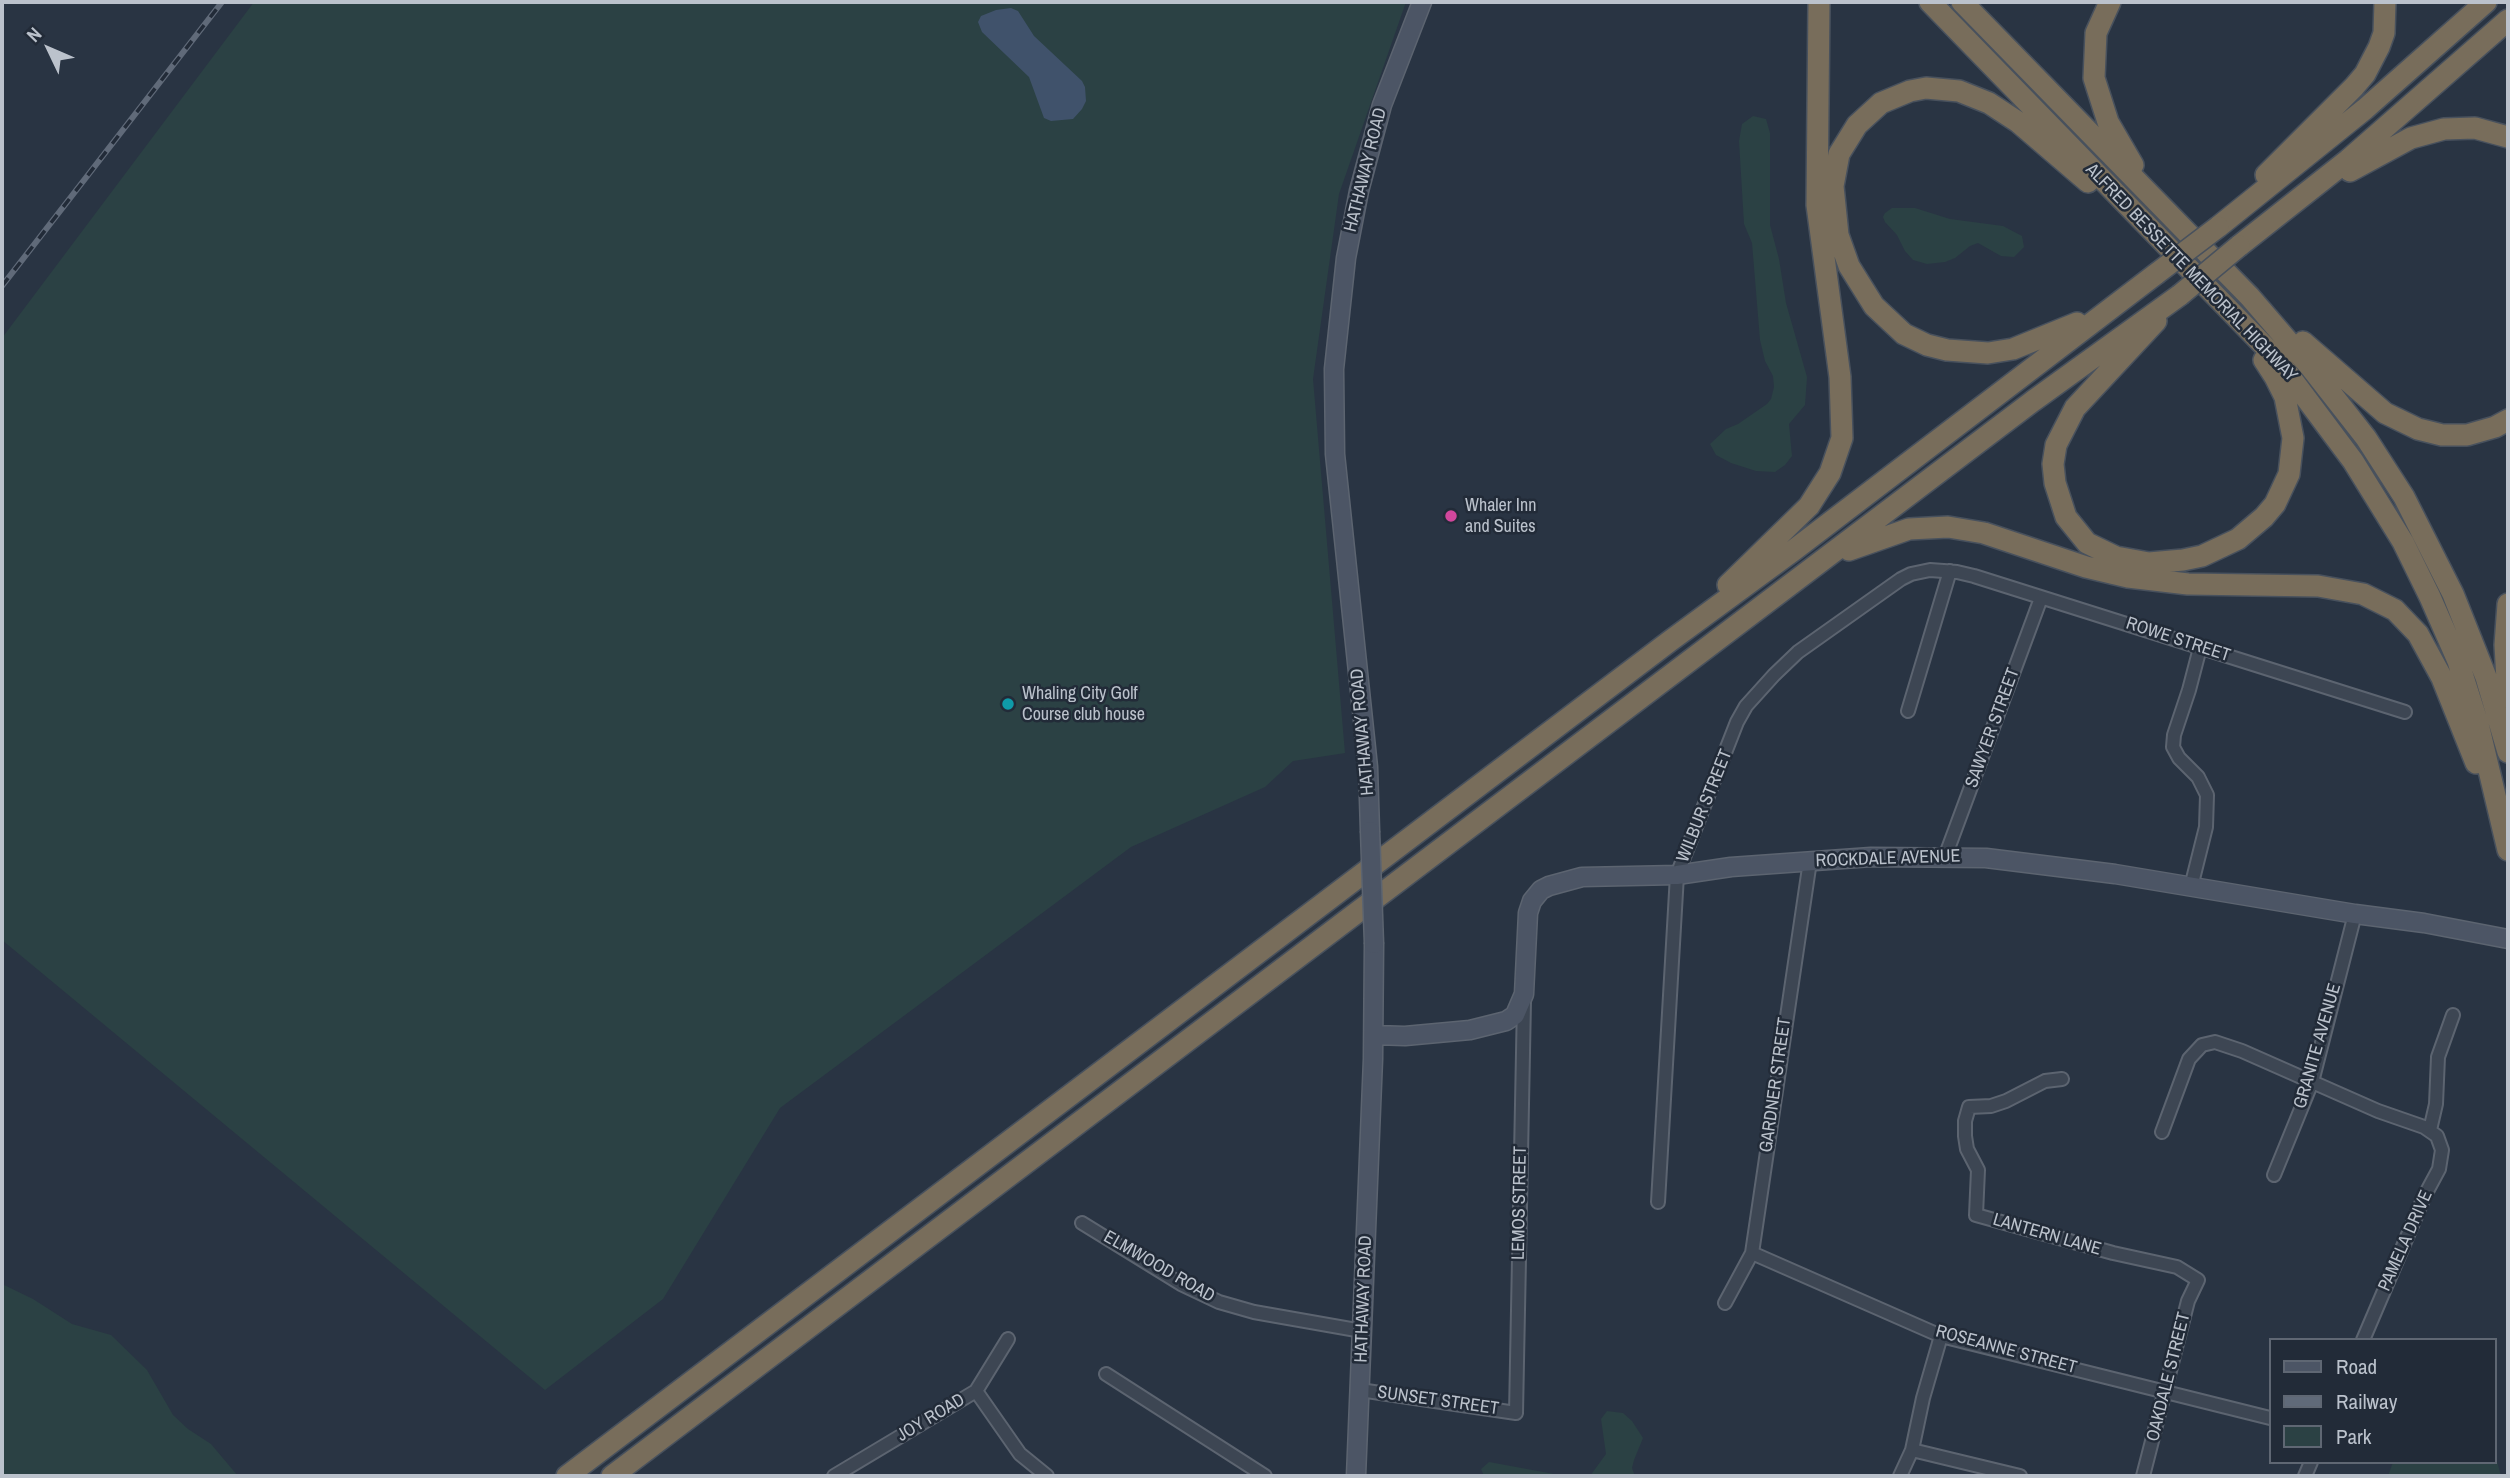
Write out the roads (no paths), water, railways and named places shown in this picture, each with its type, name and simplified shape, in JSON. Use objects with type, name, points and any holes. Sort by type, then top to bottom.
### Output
[{"type":"highway","points":[[1670,641],[1809,506],[1830,473],[1840,450],[1843,430],[1842,402],[1817,205],[1819,2]]},
{"type":"highway","name":"ALFRED BESSETTE MEMORIAL HIGHWAY","points":[[1930,2],[2257,338],[2296,382],[2359,470],[2403,542],[2444,629],[2469,694],[2508,847]]},
{"type":"highway","name":"ALFRED BESSETTE MEMORIAL HIGHWAY","points":[[1962,2],[2257,305],[2340,404],[2404,497],[2435,555],[2471,635],[2508,752]]},
{"type":"highway","points":[[2110,2],[2095,40],[2095,85],[2108,122],[2149,194]]},
{"type":"highway","points":[[2221,224],[2365,74],[2384,33],[2385,2]]},
{"type":"highway","points":[[566,1476],[2156,274],[2382,95],[2486,2]]},
{"type":"highway","points":[[612,1476],[2032,401],[2180,295],[2408,109],[2508,20]]},
{"type":"highway","points":[[2122,299],[2063,330],[2014,349],[1968,353],[1927,345],[1904,334],[1884,317],[1849,266],[1835,219],[1835,169],[1847,139],[1857,125],[1881,103],[1910,91],[1926,88],[1959,91],[1981,99],[2010,116],[2092,185],[2137,216]]},
{"type":"highway","points":[[2297,202],[2390,148],[2419,135],[2460,127],[2490,131],[2508,137]]},
{"type":"highway","points":[[2180,295],[2075,408],[2060,432],[2056,445],[2054,484],[2066,517],[2087,543],[2101,551],[2131,561],[2148,563],[2183,560],[2212,552],[2238,539],[2258,523],[2274,504],[2288,474],[2293,438],[2285,397],[2261,357],[2208,290]]},
{"type":"highway","points":[[2257,305],[2385,413],[2406,425],[2442,435],[2467,435],[2495,427],[2508,420]]},
{"type":"highway","points":[[1818,564],[1889,534],[1930,526],[1948,527],[1984,533],[2086,567],[2128,577],[2188,584],[2318,586],[2350,590],[2375,599],[2403,617],[2437,666],[2508,847]]},
{"type":"highway","points":[[2508,604],[2505,645],[2508,697]]},
{"type":"main road","name":"HATHAWAY ROAD","points":[[1356,1476],[1374,1035],[1374,944],[1368,767],[1335,454],[1335,369],[1341,291],[1359,191],[1379,114],[1422,2]]},
{"type":"main road","name":"ROCKDALE AVENUE","points":[[1524,994],[1528,913],[1532,901],[1541,890],[1563,880],[1582,877],[1677,875],[1731,867],[1871,857],[2027,861],[2424,923],[2507,939]]},
{"type":"main road","points":[[1374,1035],[1417,1035],[1470,1030],[1495,1024],[1515,1016],[1524,994]]},
{"type":"street","name":"ROWE STREET","points":[[1950,571],[2404,712]]},
{"type":"street","points":[[1908,711],[1950,571]]},
{"type":"street","name":"WILBUR STREET","points":[[1658,1202],[1677,875],[1737,722],[1746,706],[1766,682],[1798,652],[1900,579],[1920,572],[1950,571]]},
{"type":"street","name":"SAWYER STREET","points":[[1945,857],[2041,598]]},
{"type":"street","points":[[2191,887],[2206,827],[2207,795],[2198,778],[2179,758],[2173,747],[2174,735],[2200,648]]},
{"type":"street","name":"GARDNER STREET","points":[[1725,1303],[1752,1253],[1810,861]]},
{"type":"street","name":"GRANITE AVENUE","points":[[2274,1175],[2312,1082],[2355,914]]},
{"type":"street","name":"LEMOS STREET","points":[[1516,1413],[1524,994]]},
{"type":"street","points":[[2162,1132],[2189,1059],[2197,1049],[2208,1042],[2242,1051],[2378,1111],[2430,1130],[2436,1104],[2438,1057],[2453,1015]]},
{"type":"street","name":"LANTERN LANE","points":[[2062,1079],[2045,1081],[1991,1106],[1969,1107],[1965,1136],[1967,1149],[1978,1170],[1976,1215],[2113,1253],[2177,1267],[2198,1280]]},
{"type":"street","name":"PAMELA DRIVE","points":[[2364,1338],[2425,1195],[2439,1169],[2442,1156],[2440,1141],[2430,1130]]},
{"type":"street","name":"ELMWOOD ROAD","points":[[1082,1223],[1181,1284],[1219,1302],[1254,1312],[1362,1331]]},
{"type":"street","name":"ROSEANNE STREET","points":[[1752,1253],[1941,1335],[2268,1417]]},
{"type":"street","name":"OAKDALE STREET","points":[[2143,1476],[2188,1301],[2198,1280]]},
{"type":"street","points":[[1900,1476],[1912,1450],[1941,1335]]},
{"type":"street","name":"JOY ROAD","points":[[842,1474],[976,1391],[1008,1339]]},
{"type":"street","points":[[1106,1374],[1265,1476]]},
{"type":"street","name":"SUNSET STREET","points":[[1360,1390],[1516,1413]]},
{"type":"street","points":[[976,1391],[1020,1454],[1047,1476]]},
{"type":"street","points":[[1912,1450],[2020,1476]]},
{"type":"water","points":[[1011,8],[1018,11],[1034,36],[1082,81],[1086,101],[1073,119],[1051,121],[1044,118],[1029,77],[982,32],[978,22],[981,16]]},
{"type":"railway","points":[[2,286],[222,2]]},
{"type":"place","name":"Whaler Inn and Suites","points":[[1451,516]]},
{"type":"place","name":"Whaling City Golf Course club house","points":[[1008,704]]}]
